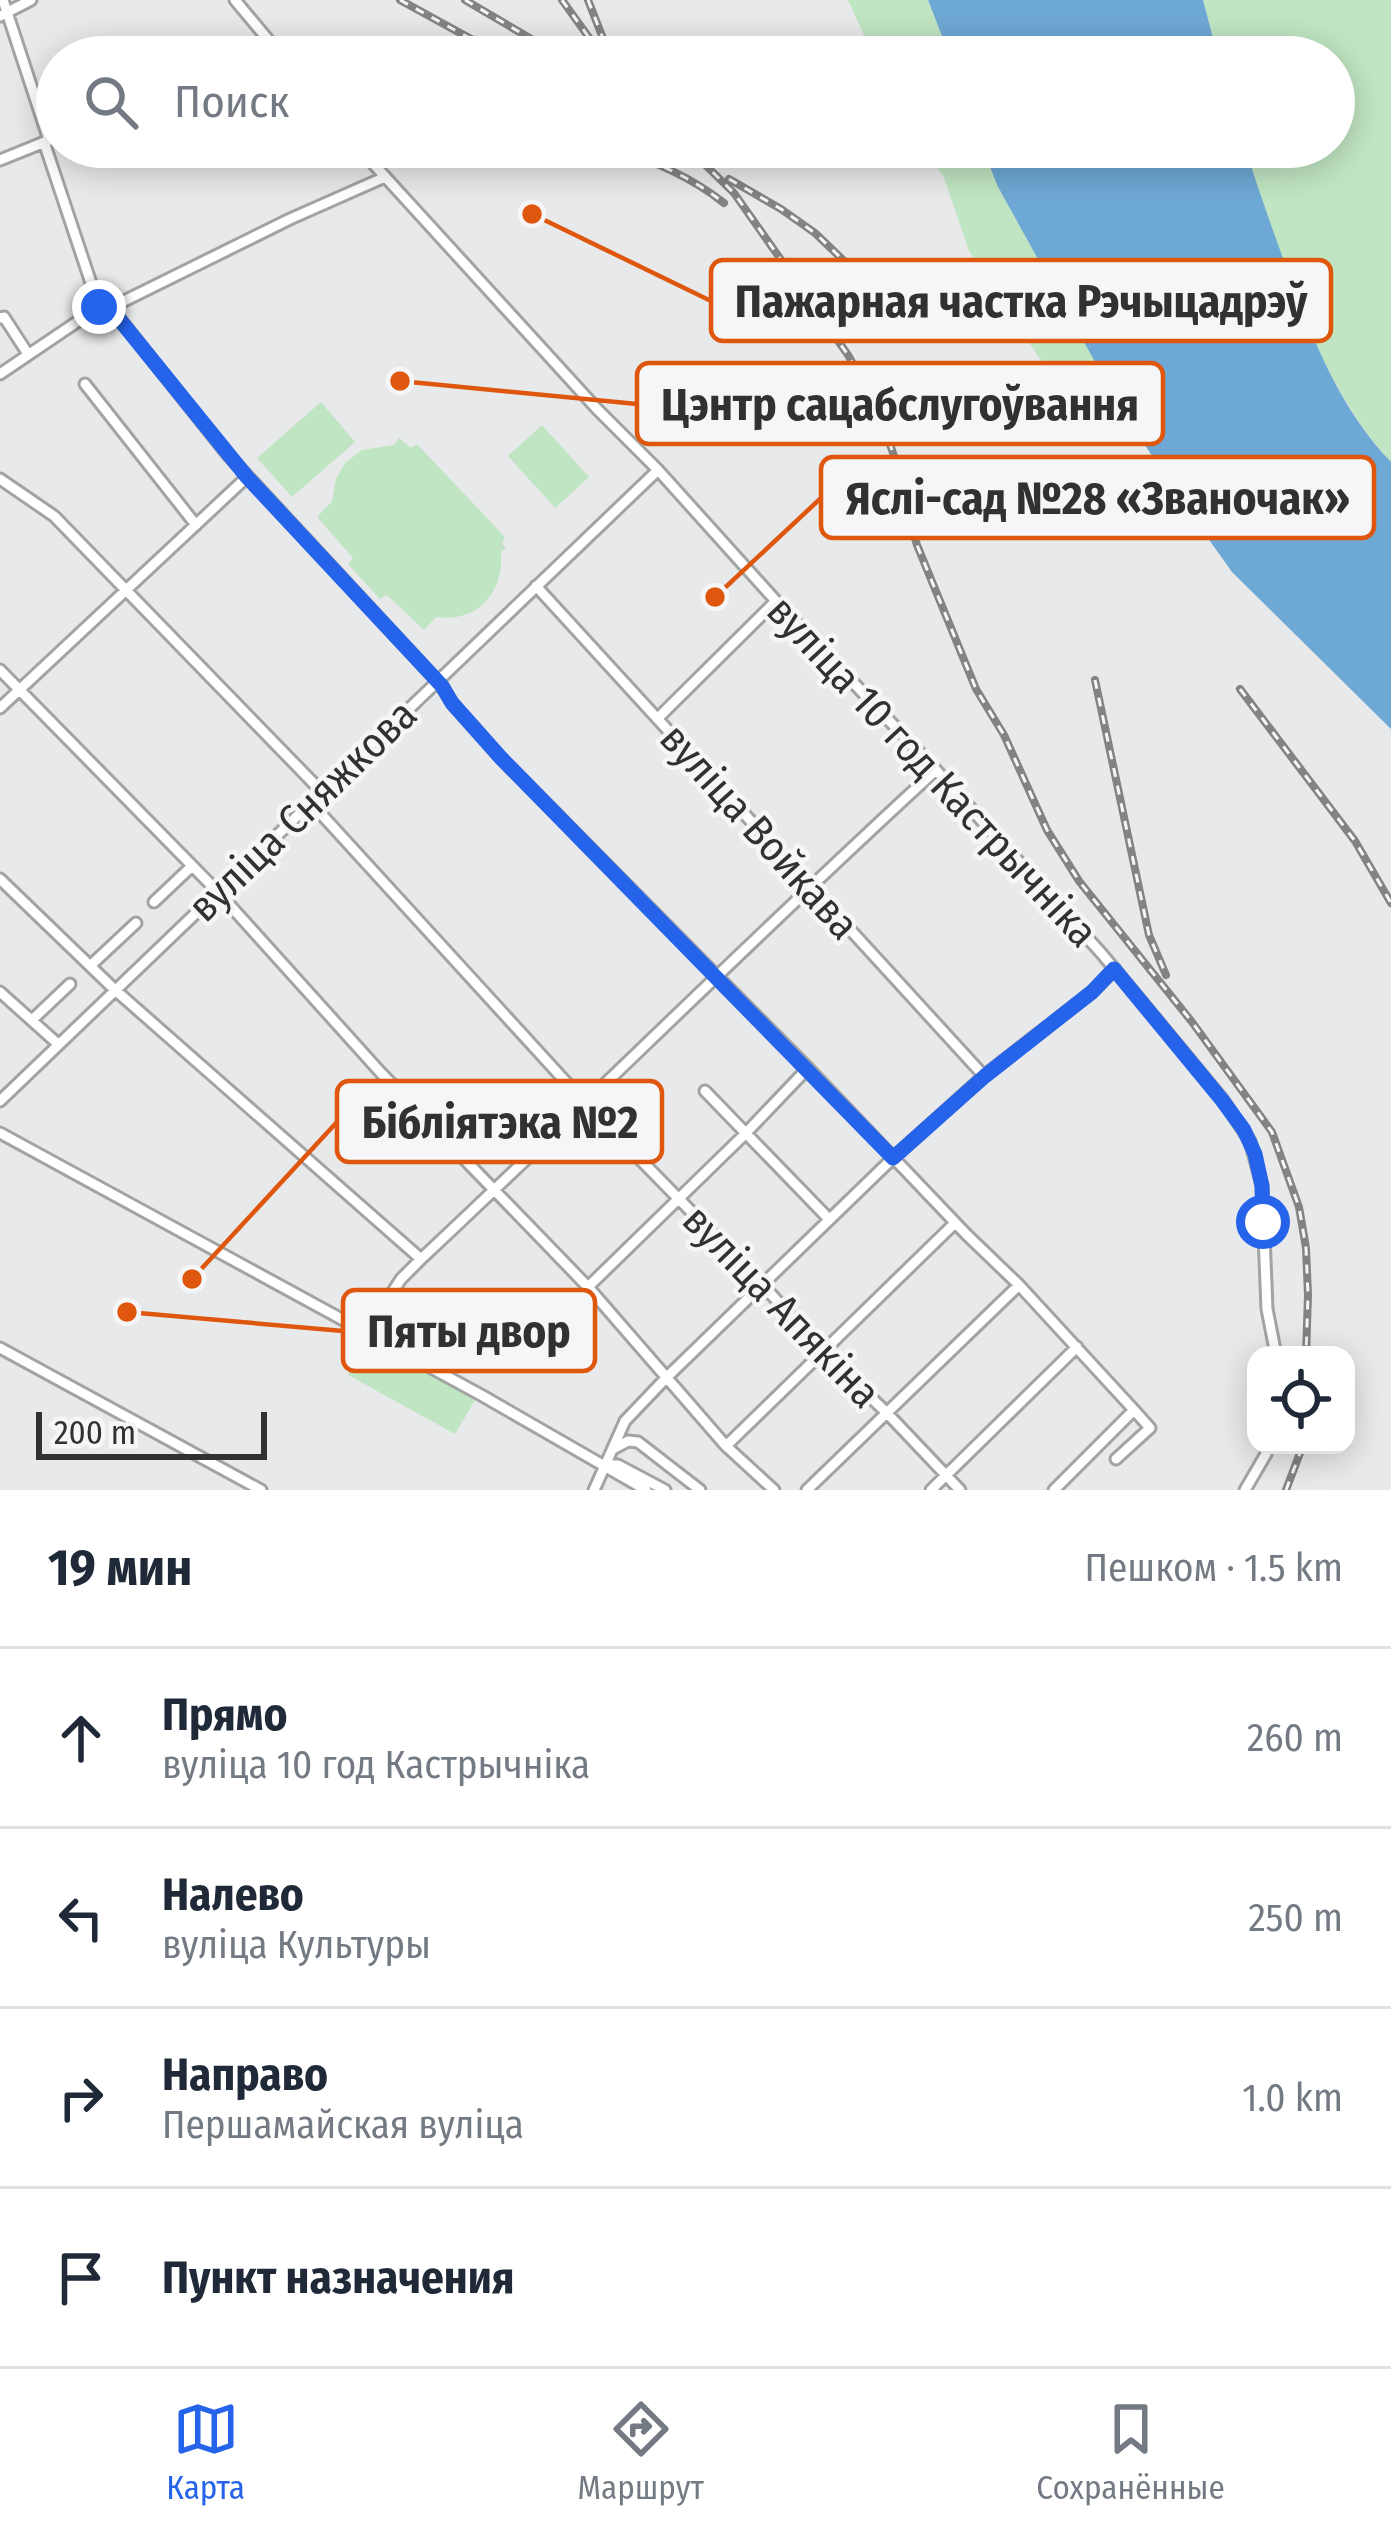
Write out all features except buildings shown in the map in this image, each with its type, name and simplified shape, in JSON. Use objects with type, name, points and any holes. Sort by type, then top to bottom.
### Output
[{"type":"street","points":[[3,0],[36,102]]},
{"type":"street","points":[[4,14],[31,0]]},
{"type":"street","points":[[235,0],[265,36]]},
{"type":"street","points":[[0,160],[36,146]]},
{"type":"street","points":[[58,168],[99,307]]},
{"type":"street","name":"вуліца 10 год Кастрычніка","points":[[377,168],[936,770],[1114,969],[1222,1100],[1250,1141],[1262,1186],[1274,1346]]},
{"type":"street","points":[[0,374],[99,307],[116,305],[385,177]]},
{"type":"street","points":[[99,307],[115,314],[247,477],[501,758],[1019,1285],[1150,1428],[1116,1459]]},
{"type":"street","points":[[0,319],[4,316],[28,354]]},
{"type":"street","points":[[85,384],[196,525]]},
{"type":"street","name":"вуліца Сняжкова","points":[[0,1101],[658,470]]},
{"type":"street","points":[[0,708],[247,477]]},
{"type":"street","points":[[0,479],[54,516],[323,793]]},
{"type":"street","name":"вуліца Войкава","points":[[536,586],[985,1076]]},
{"type":"street","points":[[658,718],[776,602]]},
{"type":"street","points":[[0,670],[218,892],[381,1073],[588,1287],[726,1446],[774,1490]]},
{"type":"street","points":[[366,1333],[401,1279],[936,770]]},
{"type":"street","name":"вуліца Апякіна","points":[[312,804],[586,1104],[960,1490]]},
{"type":"street","points":[[154,902],[192,866]]},
{"type":"street","points":[[0,879],[114,989],[422,1259]]},
{"type":"street","points":[[90,966],[136,923]]},
{"type":"street","points":[[594,1490],[625,1421],[666,1378],[893,1158],[1114,969]]},
{"type":"street","points":[[32,1020],[70,984]]},
{"type":"street","points":[[0,992],[58,1044]]},
{"type":"street","points":[[588,1287],[808,1068]]},
{"type":"street","points":[[705,1091],[828,1218]]},
{"type":"street","points":[[0,1133],[646,1490]]},
{"type":"street","points":[[726,1446],[955,1223]]},
{"type":"street","points":[[807,1490],[1019,1285]]},
{"type":"street","points":[[931,1490],[1077,1347]]},
{"type":"street","points":[[0,1348],[261,1490]]},
{"type":"street","points":[[1054,1490],[1134,1410]]},
{"type":"street","points":[[613,1449],[628,1441],[638,1442],[700,1490]]},
{"type":"street","points":[[1245,1490],[1263,1454]]},
{"type":"street","points":[[605,1465],[618,1465],[665,1490]]},
{"type":"green space","points":[[848,0],[928,0],[942,36],[864,36]]},
{"type":"green space","points":[[1203,0],[1391,0],[1391,462],[1365,431],[1321,355],[1285,271],[1251,168],[1355,168],[1355,36],[1212,36]]},
{"type":"green space","points":[[937,168],[990,168],[1102,374],[1064,396],[969,251]]},
{"type":"green space","points":[[321,402],[355,442],[292,497],[257,458]]},
{"type":"green space","points":[[542,425],[589,477],[555,508],[508,456]]},
{"type":"green space","points":[[399,438],[411,448],[417,444],[505,537],[498,579],[486,602],[465,615],[436,617],[424,630],[387,595],[380,599],[348,564],[353,558],[317,517],[332,501],[345,463],[362,450],[394,445]]},
{"type":"green space","points":[[368,1336],[478,1395],[455,1434],[348,1375]]},
{"type":"water","points":[[928,0],[1203,0],[1212,36],[942,36]]},
{"type":"water","points":[[990,168],[1252,168],[1318,348],[1357,420],[1391,462],[1391,729],[1232,572],[1115,398]]},
{"type":"railway","points":[[400,0],[466,36]]},
{"type":"railway","points":[[465,0],[526,36]]},
{"type":"railway","points":[[562,0],[588,36]]},
{"type":"railway","points":[[588,0],[602,36]]},
{"type":"railway","points":[[666,168],[724,203]]},
{"type":"railway","points":[[708,168],[734,193],[848,355],[876,404],[901,476],[917,545],[976,689],[1004,735],[1047,830],[1079,881],[1192,1022],[1272,1132],[1299,1207],[1306,1248],[1306,1346]]},
{"type":"railway","points":[[729,179],[815,233],[867,283]]},
{"type":"railway","points":[[1095,680],[1149,935],[1166,975]]},
{"type":"railway","points":[[1240,689],[1355,841],[1391,903]]},
{"type":"railway","points":[[1286,1490],[1300,1454]]},
{"type":"place","name":"Пажарная частка Рэчыцадрэў","points":[[532,214]]},
{"type":"place","name":"Цэнтр сацабслугоўвання","points":[[400,381]]},
{"type":"place","name":"Яслі-сад №28 «Званочак»","points":[[715,597]]},
{"type":"place","name":"Бібліятэка №2","points":[[192,1279]]},
{"type":"place","name":"Пяты двор","points":[[127,1312]]},
{"type":"route","points":[[99,307],[115,314],[228,455],[442,686],[501,758],[893,1158],[1114,969],[1244,1130],[1262,1186],[1263,1222]]}]
